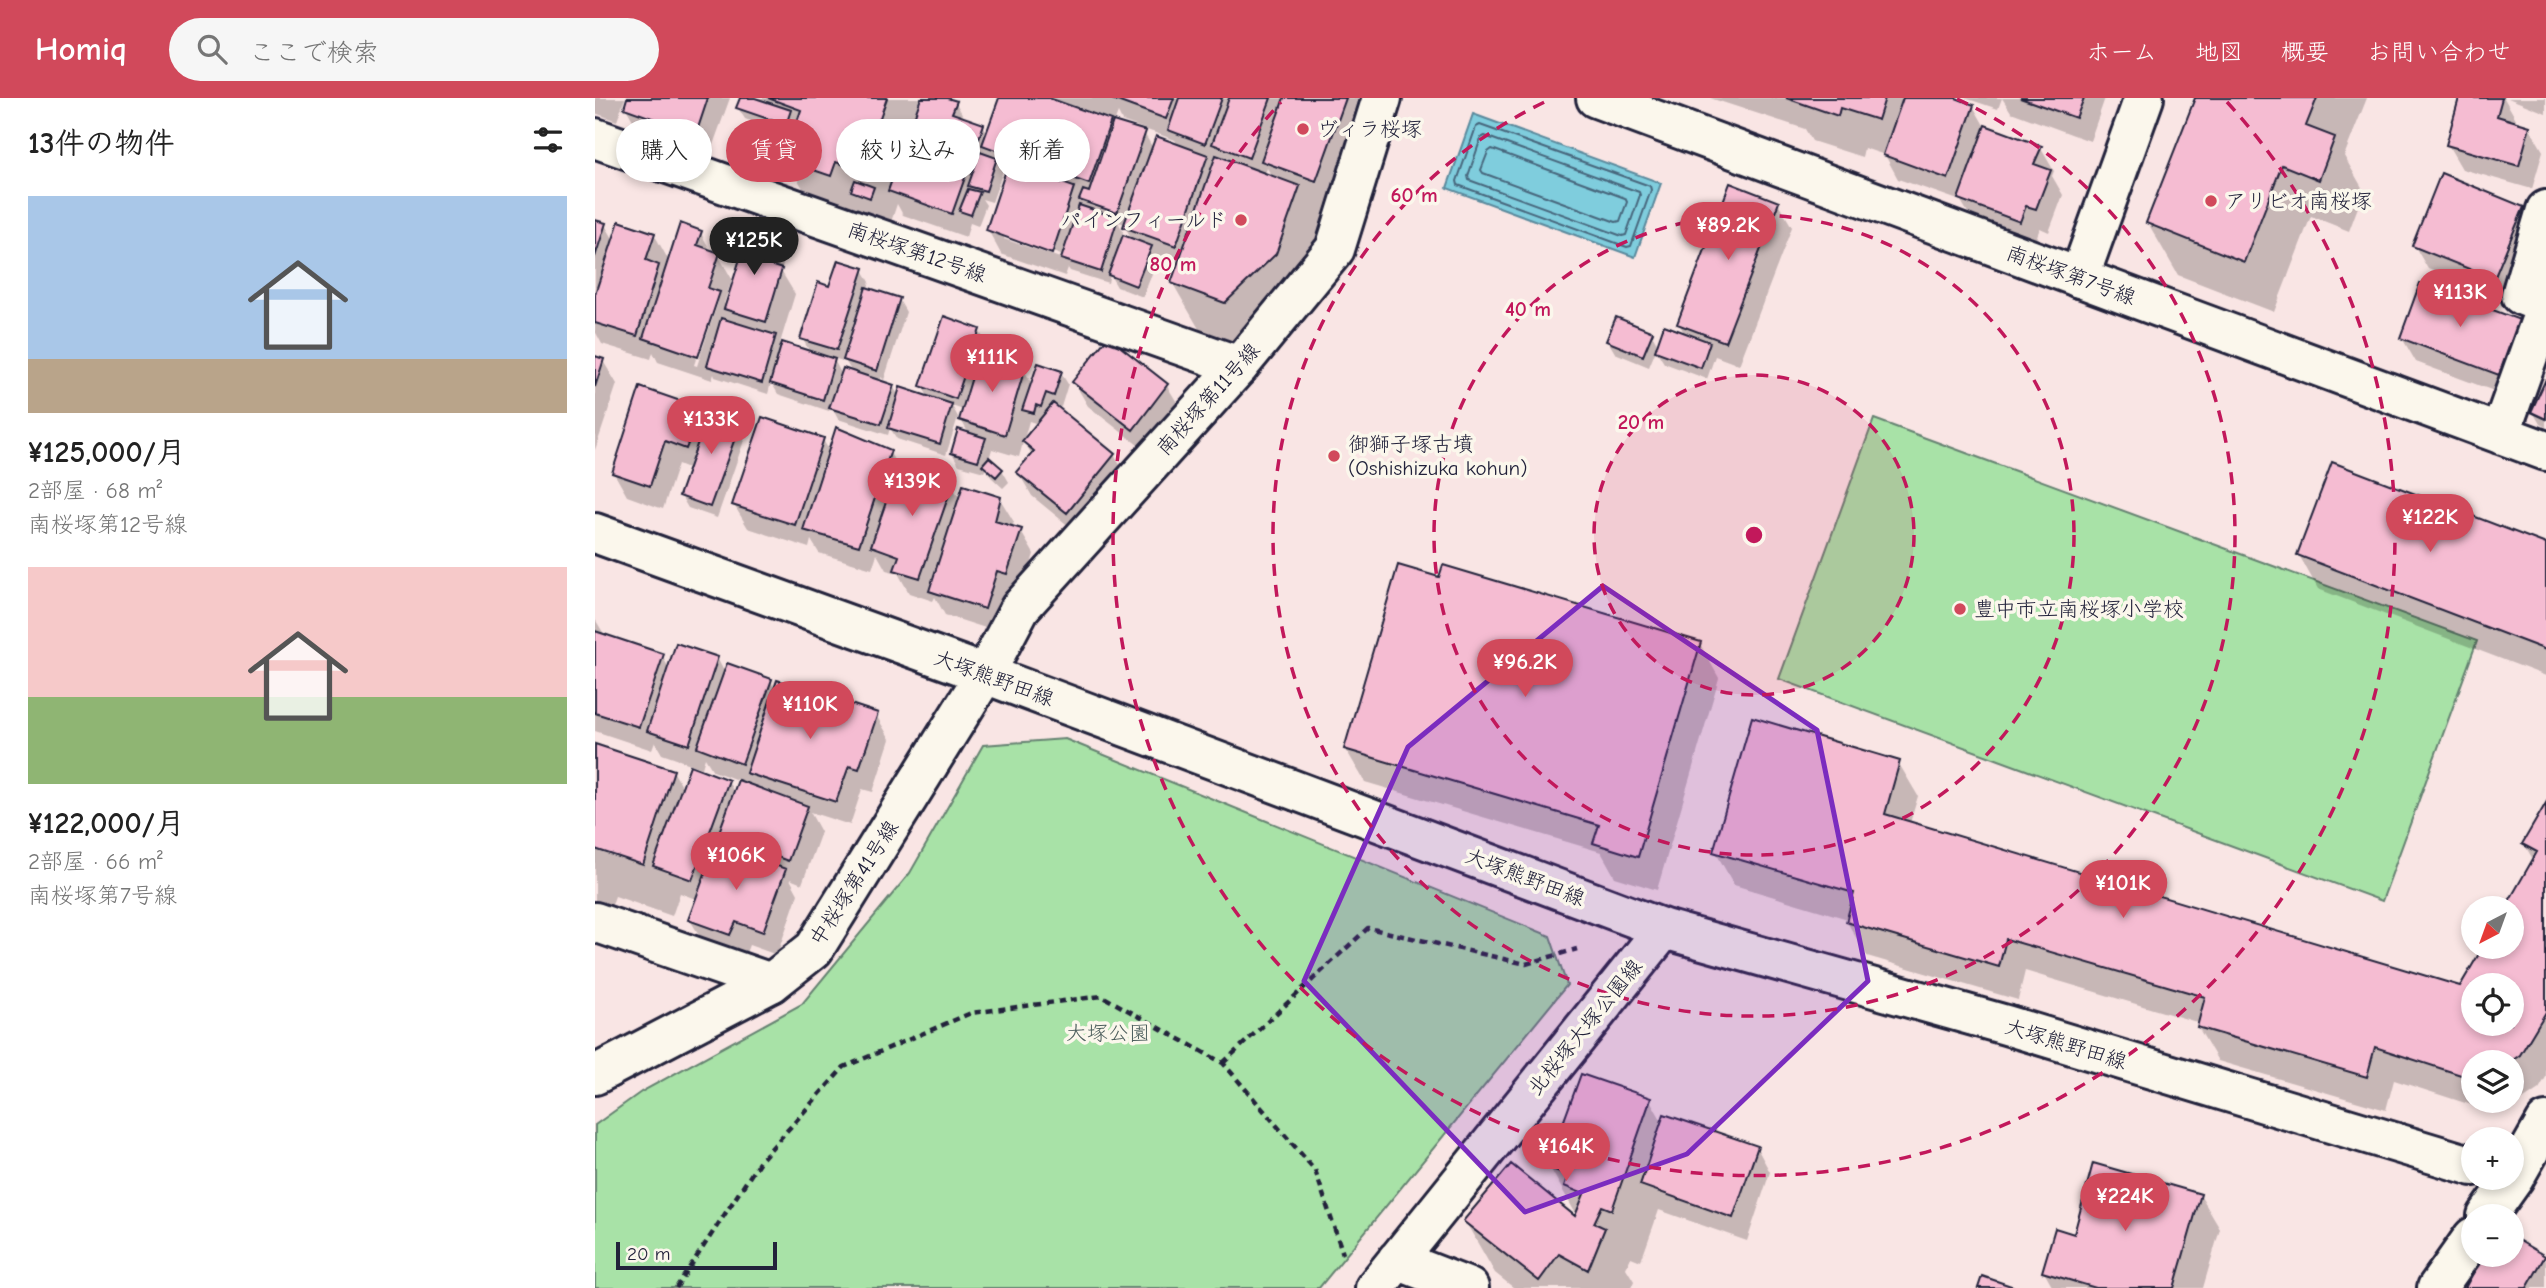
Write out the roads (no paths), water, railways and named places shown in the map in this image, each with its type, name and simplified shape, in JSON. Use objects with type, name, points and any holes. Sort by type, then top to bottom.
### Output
[{"type":"street","name":"南桜塚第11号線","points":[[985,674],[1020,608],[1239,366],[1335,249],[1382,98]]},
{"type":"street","name":"南桜塚第7号線","points":[[1596,98],[2546,451]]},
{"type":"street","points":[[2079,278],[2144,98]]},
{"type":"street","name":"南桜塚第12号線","points":[[595,138],[1239,366]]},
{"type":"street","points":[[2500,434],[2546,305],[2521,295],[2546,210]]},
{"type":"street","name":"大塚熊野田線","points":[[595,533],[985,674],[1664,929],[2006,1025],[2461,1162]]},
{"type":"street","name":"中桜塚第41号線","points":[[595,1075],[771,983],[814,949],[985,674]]},
{"type":"street","points":[[595,922],[771,983]]},
{"type":"street","name":"北桜塚大塚公園線","points":[[1386,1274],[1664,929]]},
{"type":"street","points":[[2524,1181],[2546,1122]]},
{"type":"street","points":[[2500,1204],[2514,1190]]},
{"type":"street","points":[[2437,1288],[2461,1254]]},
{"type":"street","points":[[1386,1274],[1469,1288]]},
{"type":"water","points":[[1473,114],[1661,183],[1635,257],[1447,188]]},
{"type":"place","name":"ヴィラ桜塚","points":[[1303,129]]},
{"type":"place","name":"アリビオ南桜塚","points":[[2211,201]]},
{"type":"place","name":"パインフィールド","points":[[1241,220]]},
{"type":"place","name":"御獅子塚古墳 (Oshishizuka kohun)","points":[[1334,456]]},
{"type":"place","name":"豊中市立南桜塚小学校","points":[[1960,609]]},
{"type":"park label","name":"大塚公園","points":[[1108,1033]]}]
